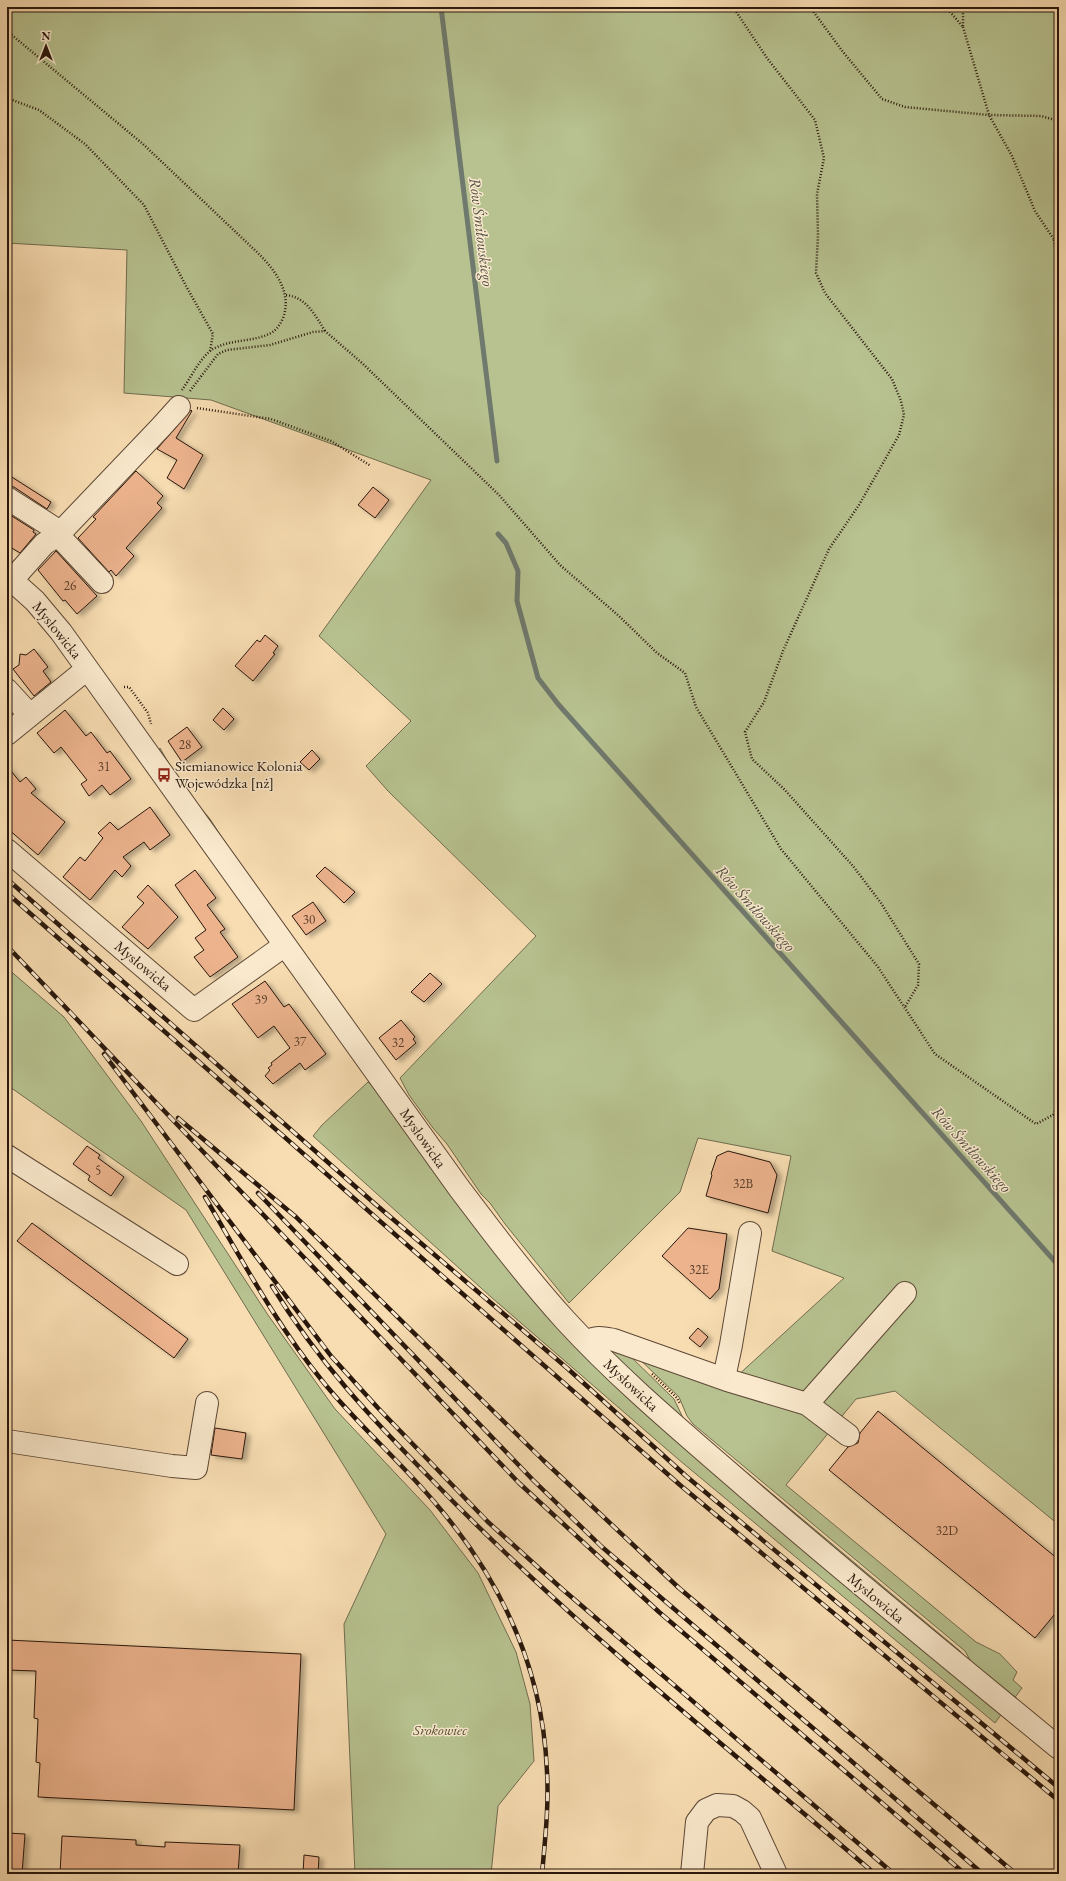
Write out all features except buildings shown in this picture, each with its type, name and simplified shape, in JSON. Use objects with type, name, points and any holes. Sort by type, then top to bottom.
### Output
[{"type":"street","points":[[10,578],[161,427],[178,401]]},
{"type":"street","points":[[7,498],[56,532],[102,582]]},
{"type":"street","name":"Mysłowicka","points":[[10,578],[43,610],[87,669],[285,946],[486,1223],[531,1280],[586,1342],[667,1418],[802,1535],[1059,1748]]},
{"type":"street","name":"Mysłowicka","points":[[7,734],[87,669]]},
{"type":"street","points":[[7,690],[30,715]]},
{"type":"street","name":"Mysłowicka","points":[[7,850],[194,1010],[285,946]]},
{"type":"street","points":[[7,1156],[177,1264]]},
{"type":"street","points":[[724,1378],[750,1233]]},
{"type":"street","points":[[807,1404],[905,1293]]},
{"type":"street","points":[[586,1342],[598,1337],[614,1340],[724,1378],[807,1404],[836,1424],[848,1435]]},
{"type":"street","points":[[7,1441],[172,1466],[196,1468],[207,1403]]},
{"type":"street","points":[[692,1874],[698,1822],[706,1810],[717,1805],[733,1806],[750,1818],[776,1874]]},
{"type":"path","points":[[733,7],[767,58],[815,120],[824,158],[817,194],[818,236],[816,273],[825,293],[892,379],[901,401],[904,415],[898,435],[863,499],[829,549],[786,644],[764,702],[745,732],[752,760],[799,805],[853,866],[881,903],[919,964],[918,984],[905,1007]]},
{"type":"path","points":[[810,7],[843,52],[882,99],[905,107],[989,115],[1041,116],[1059,121]]},
{"type":"path","points":[[946,7],[963,27]]},
{"type":"path","points":[[963,7],[963,27],[989,115],[1012,156],[1035,211],[1053,238],[1059,244]]},
{"type":"path","points":[[7,31],[19,39],[143,144],[274,270],[286,295],[286,306],[283,318],[278,327],[271,333],[228,342],[210,351]]},
{"type":"path","points":[[7,98],[39,110],[85,144],[144,205],[186,286],[214,334],[210,351],[178,401]]},
{"type":"path","points":[[1053,238],[1059,277]]},
{"type":"path","points":[[286,295],[296,296],[313,311],[325,331],[362,363],[499,495],[560,566],[619,616],[657,653],[685,673],[696,707],[781,849],[878,967],[935,1054],[1036,1124],[1053,1115],[1059,1104]]},
{"type":"path","points":[[178,401],[218,354],[227,350],[270,345],[313,332],[325,331]]},
{"type":"path","points":[[178,401],[203,408],[271,419],[332,441],[371,466]]},
{"type":"path","points":[[121,688],[129,688],[148,713],[151,728]]},
{"type":"path","points":[[647,1369],[677,1398],[682,1410]]},
{"type":"green space","points":[[7,7],[1059,7],[1059,1525],[895,1391],[856,1399],[786,1485],[976,1642],[1000,1654],[1017,1672],[1013,1680],[1022,1688],[1013,1700],[975,1669],[965,1651],[693,1424],[687,1416],[679,1397],[634,1354],[735,1378],[844,1278],[772,1251],[791,1156],[698,1138],[680,1192],[569,1303],[505,1224],[490,1203],[481,1194],[447,1144],[433,1128],[409,1095],[400,1078],[536,936],[388,791],[366,766],[411,721],[319,636],[431,480],[211,400],[124,393],[127,250],[7,243]]},
{"type":"green space","points":[[160,748],[179,781],[158,753]]},
{"type":"green space","points":[[182,786],[210,819],[230,850]]},
{"type":"green space","name":"Srokowiec","points":[[7,968],[64,1017],[141,1121],[268,1315],[335,1409],[430,1510],[478,1573],[516,1652],[530,1704],[534,1761],[498,1806],[491,1874],[355,1874],[344,1624],[386,1534],[186,1210],[7,1085]]},
{"type":"green space","points":[[368,1082],[379,1092],[504,1261],[1003,1712],[995,1723],[678,1459],[491,1297],[313,1136],[322,1125]]},
{"type":"green space","points":[[610,1350],[625,1351],[674,1399],[684,1420],[960,1651],[967,1662],[660,1401]]},
{"type":"waterway","name":"Rów Śmiłowskiego","points":[[441,7],[497,461]]},
{"type":"waterway","name":"Rów Śmiłowskiego","points":[[498,534],[506,543],[518,571],[517,601],[538,678],[558,704],[1059,1266]]},
{"type":"railway","points":[[7,879],[374,1203],[567,1368],[686,1476],[1059,1788]]},
{"type":"railway","points":[[7,893],[680,1485],[1059,1801]]},
{"type":"railway","points":[[7,946],[519,1483],[659,1612],[965,1874]]},
{"type":"railway","points":[[104,1054],[331,1356],[378,1408],[488,1522],[561,1588],[894,1874]]},
{"type":"railway","points":[[178,1118],[296,1217],[543,1460],[679,1588],[1016,1874]]},
{"type":"railway","points":[[258,1193],[533,1480],[602,1547],[983,1874]]},
{"type":"railway","points":[[205,1197],[275,1316],[307,1361],[337,1399],[409,1473],[460,1533],[481,1564],[499,1596],[515,1629],[528,1663],[544,1734],[547,1772],[547,1798],[542,1874]]},
{"type":"railway","points":[[272,1286],[308,1340],[347,1389],[389,1436],[486,1534],[594,1635],[875,1874]]},
{"type":"place","name":"Siemianowice Kolonia Wojewódzka [nż]","points":[[164,775]]}]
